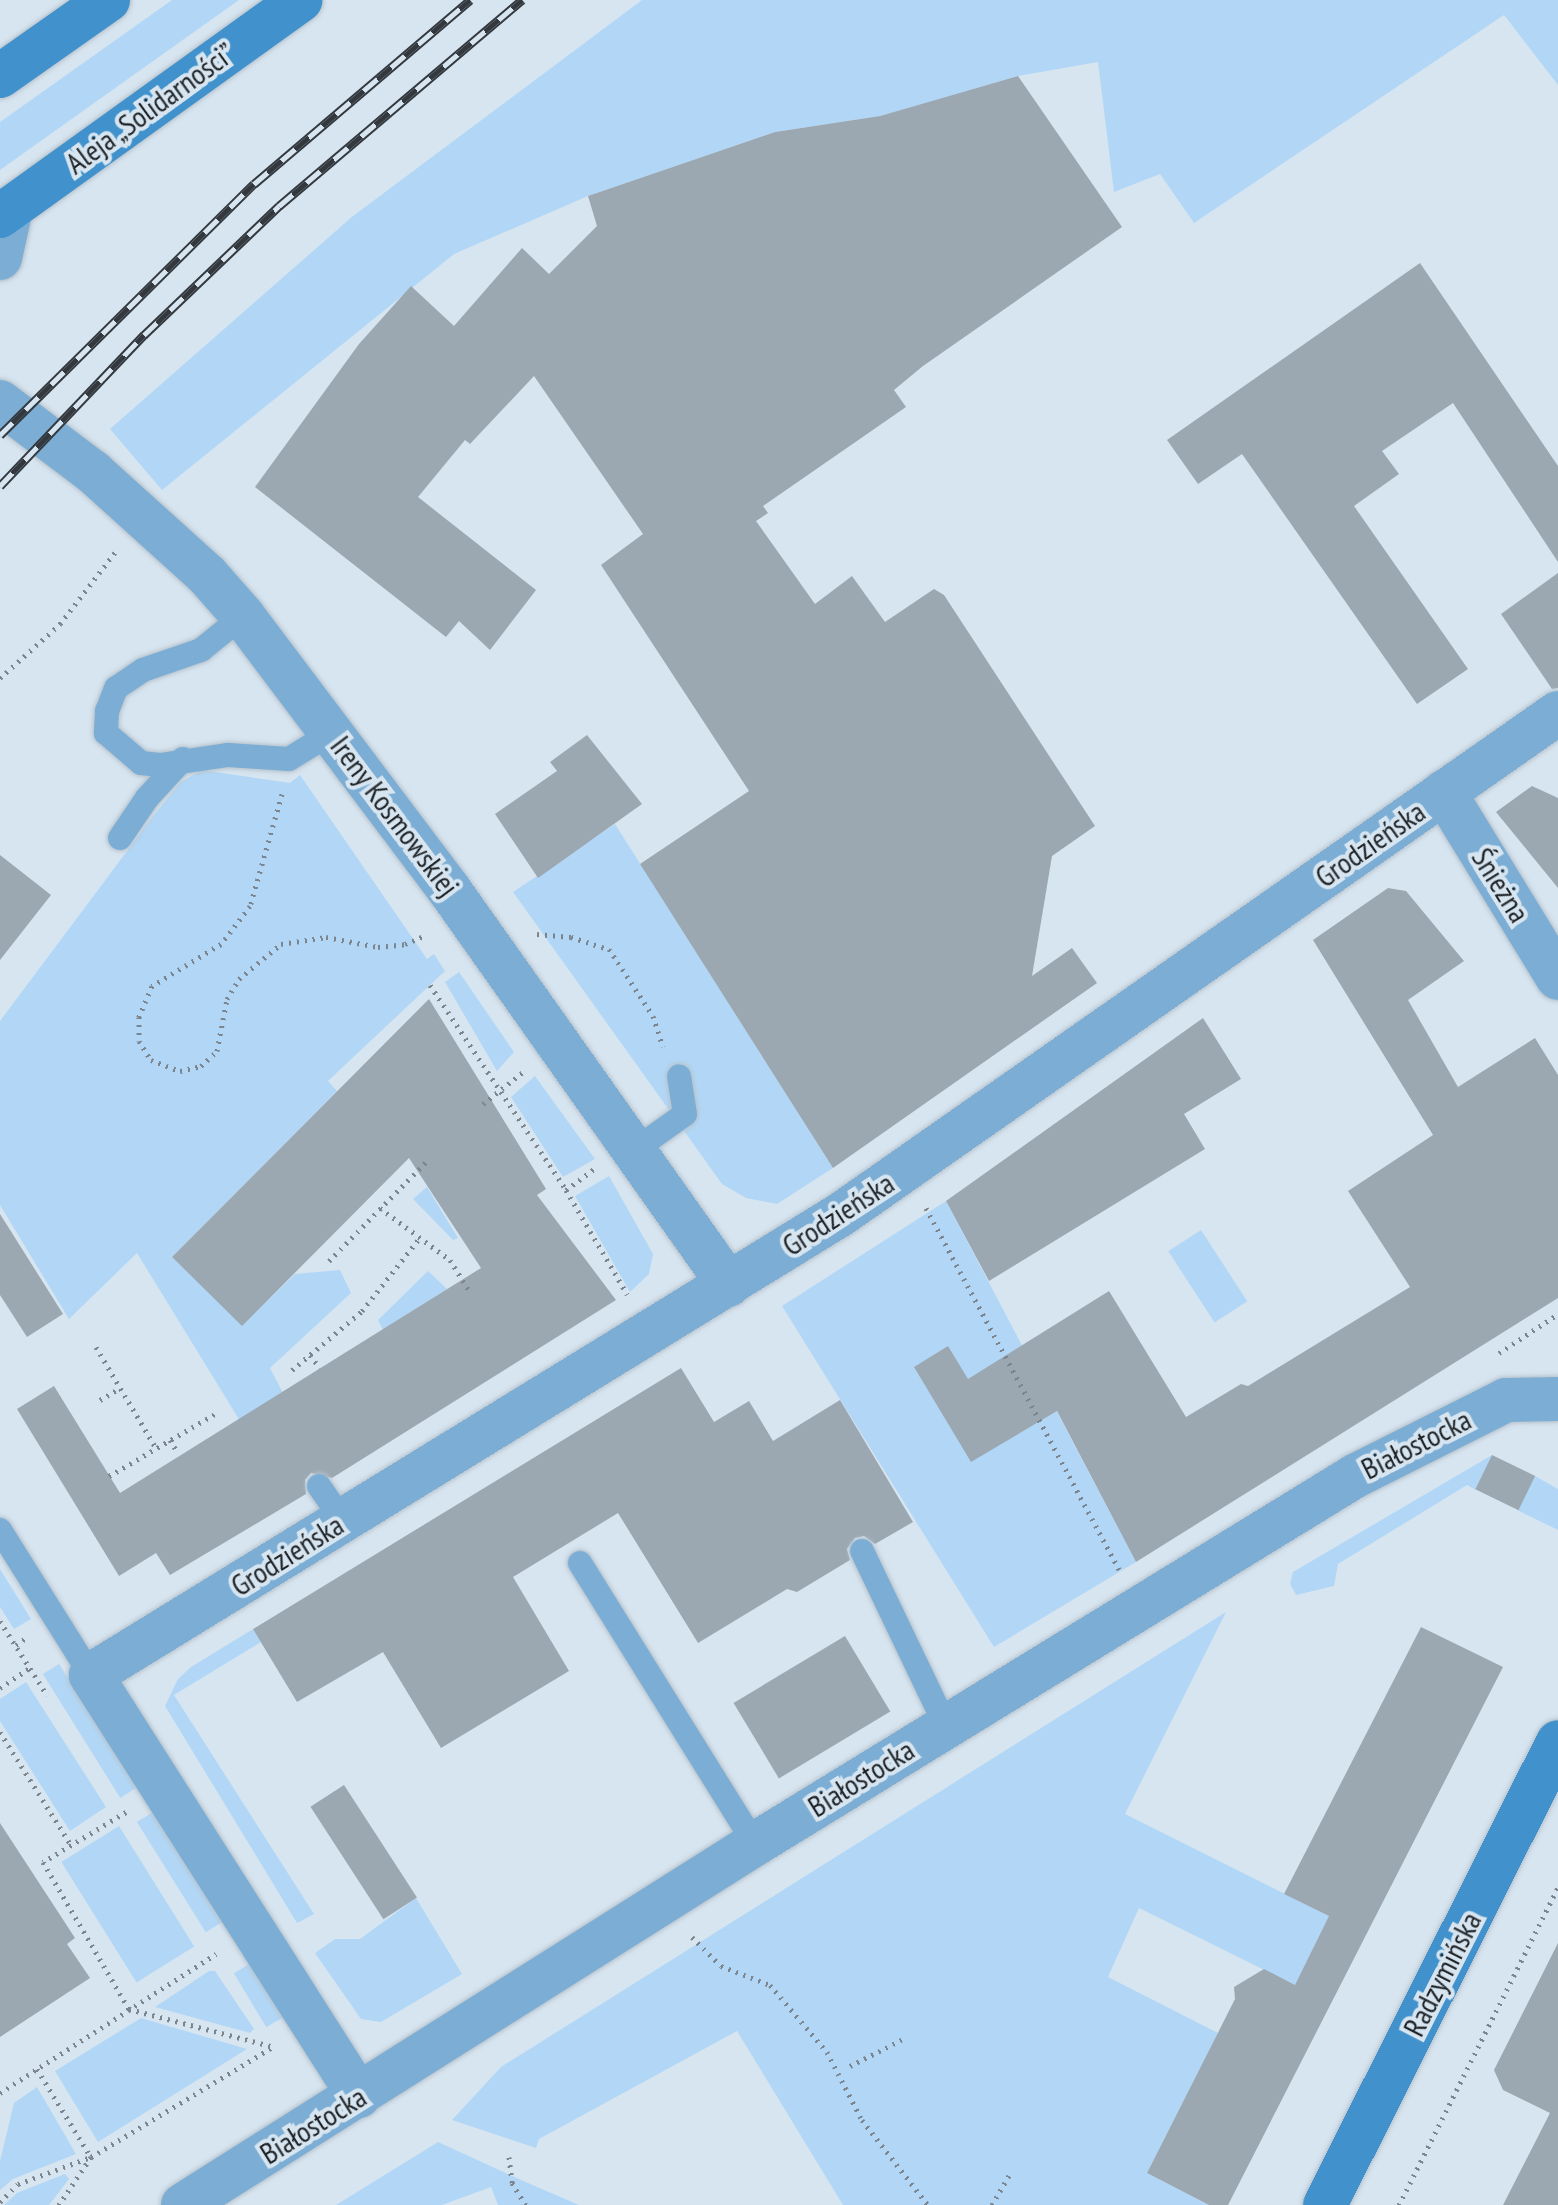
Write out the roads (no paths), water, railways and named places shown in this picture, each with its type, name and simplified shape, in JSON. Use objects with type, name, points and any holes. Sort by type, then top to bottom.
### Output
[{"type":"street","points":[[0,76],[108,0]]},
{"type":"street","name":"Aleja „Solidarności”","points":[[5,212],[301,0]]},
{"type":"street","points":[[0,258],[5,212]]},
{"type":"street","name":"Ireny Kosmowskiej","points":[[0,402],[93,472],[243,616],[333,732],[620,1155],[729,1285]]},
{"type":"street","name":"Grodzieńska","points":[[91,1675],[331,1503],[729,1285],[840,1215],[1558,713]]},
{"type":"street","name":"Śnieżna","points":[[1444,792],[1558,978]]},
{"type":"street","name":"Białostocka","points":[[183,2205],[755,1844],[1355,1476],[1450,1425],[1506,1400],[1558,1399]]},
{"type":"street","points":[[91,1675],[359,2096]]},
{"type":"street","name":"Radzymińska","points":[[1325,2205],[1558,1742]]},
{"type":"lane","points":[[243,616],[201,650],[143,670],[116,688],[107,711],[106,733],[122,751],[141,763],[228,755],[289,759],[333,732]]},
{"type":"lane","points":[[120,838],[147,798],[183,759]]},
{"type":"lane","points":[[122,802],[147,798]]},
{"type":"lane","points":[[620,1155],[685,1114],[679,1076]]},
{"type":"lane","points":[[0,1530],[91,1675]]},
{"type":"lane","points":[[862,1551],[946,1726]]},
{"type":"lane","points":[[580,1563],[755,1844]]},
{"type":"railway","points":[[0,435],[254,184],[470,0]]},
{"type":"railway","points":[[0,486],[144,335],[279,206],[522,0]]}]
